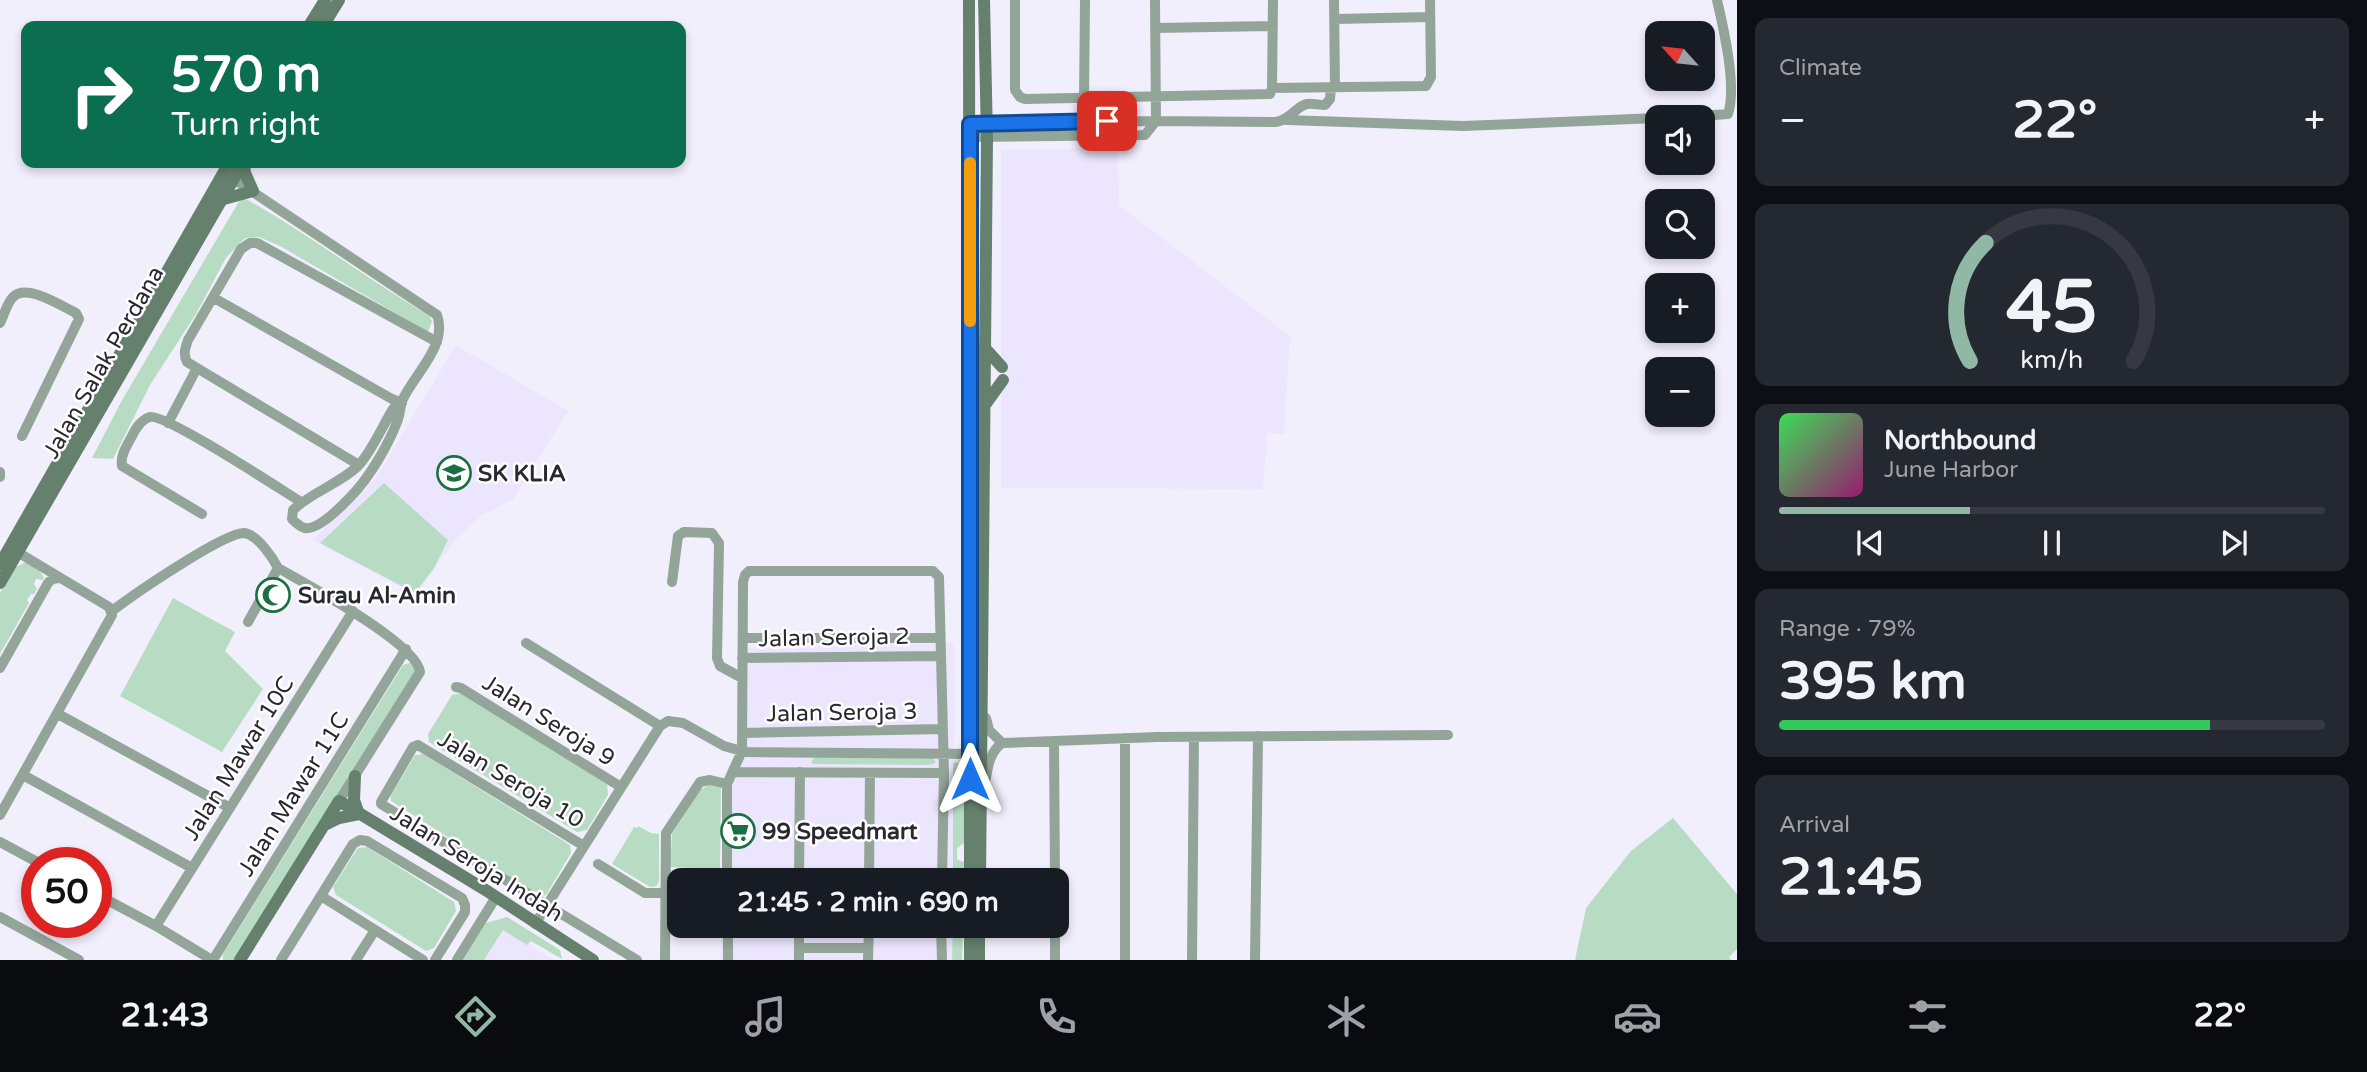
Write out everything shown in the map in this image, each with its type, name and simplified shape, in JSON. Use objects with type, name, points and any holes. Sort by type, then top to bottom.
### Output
[{"type":"main road","points":[[312,21],[325,0]]},
{"type":"main road","points":[[326,21],[339,0]]},
{"type":"main road","points":[[969,0],[975,754],[970,868]]},
{"type":"main road","points":[[979,868],[980,800],[975,754],[981,686],[987,138],[984,0]]},
{"type":"main road","points":[[224,200],[253,191],[247,182],[245,168]]},
{"type":"main road","name":"Jalan Salak Perdana","points":[[0,564],[14,550],[224,200],[229,172]]},
{"type":"main road","name":"Jalan Salak Perdana","points":[[0,583],[14,550],[229,172]]},
{"type":"main road","points":[[984,347],[1003,374],[984,406]]},
{"type":"main road","points":[[323,826],[339,818],[359,814],[354,800],[355,776]]},
{"type":"main road","points":[[240,960],[339,801]]},
{"type":"main road","name":"Jalan Seroja Indah","points":[[339,801],[593,960]]},
{"type":"main road","points":[[970,938],[970,960]]},
{"type":"main road","points":[[979,938],[979,960]]},
{"type":"street","points":[[1015,0],[1014,90],[1026,99],[1156,97],[1426,86],[1431,77],[1430,0]]},
{"type":"street","points":[[1084,98],[1085,0]]},
{"type":"street","points":[[970,131],[987,138],[1145,135],[1156,121],[1155,0]]},
{"type":"street","points":[[1271,91],[1273,0]]},
{"type":"street","points":[[1287,120],[1306,104],[1325,105],[1330,99],[1333,88],[1334,0]]},
{"type":"street","points":[[1715,115],[1728,114],[1736,92],[1717,0]]},
{"type":"street","points":[[1335,19],[1430,17]]},
{"type":"street","points":[[1155,27],[1273,26]]},
{"type":"street","points":[[970,131],[986,124],[1287,120],[1463,126],[1645,118]]},
{"type":"street","points":[[229,172],[437,315],[439,322],[437,342],[402,403],[398,420],[371,472],[327,519],[307,529],[301,527],[292,519],[293,510],[301,502],[359,465],[393,409],[402,403]]},
{"type":"street","points":[[359,465],[187,362],[184,356],[188,341],[245,245],[257,243],[437,342]]},
{"type":"street","points":[[0,323],[13,297],[21,292],[32,292],[76,313],[79,318],[22,436]]},
{"type":"street","points":[[214,298],[392,400],[402,403]]},
{"type":"street","points":[[168,423],[197,368]]},
{"type":"street","points":[[202,514],[122,466],[122,456],[136,429],[146,418],[158,417],[216,449],[301,502]]},
{"type":"street","points":[[0,472],[0,477]]},
{"type":"street","points":[[672,582],[678,536],[684,532],[712,533],[719,543],[717,658],[720,666],[742,678]]},
{"type":"street","points":[[0,815],[109,622],[112,611],[141,589],[195,556],[242,533],[250,535],[271,554],[278,568],[353,611],[406,649],[416,660],[420,672],[339,801]]},
{"type":"street","points":[[14,550],[112,611]]},
{"type":"street","points":[[248,622],[278,568]]},
{"type":"street","name":"Jalan Seroja 2","points":[[742,751],[743,582],[749,571],[933,571],[939,577],[939,638]]},
{"type":"street","points":[[0,668],[48,583],[59,578]]},
{"type":"street","name":"Jalan Mawar 10C","points":[[156,926],[353,611]]},
{"type":"street","points":[[743,638],[939,638],[944,754],[942,868]]},
{"type":"street","points":[[526,643],[660,726]]},
{"type":"street","name":"Jalan Mawar 11C","points":[[213,960],[406,649]]},
{"type":"street","name":"Jalan Seroja 2","points":[[741,658],[941,656]]},
{"type":"street","points":[[981,686],[987,727],[1002,743]]},
{"type":"street","name":"Jalan Seroja 9","points":[[456,687],[621,787]]},
{"type":"street","points":[[58,714],[230,808]]},
{"type":"street","points":[[535,924],[660,726],[668,721],[676,720],[724,746],[742,751],[975,754]]},
{"type":"street","name":"Jalan Seroja 3","points":[[742,733],[943,729]]},
{"type":"street","points":[[980,800],[990,757],[1002,743],[1125,738],[1448,735]]},
{"type":"street","points":[[1255,960],[1258,736]]},
{"type":"street","points":[[1192,960],[1194,737]]},
{"type":"street","points":[[1125,738],[1125,960]]},
{"type":"street","points":[[1054,741],[1055,868]]},
{"type":"street","name":"Jalan Seroja 10","points":[[546,906],[381,804],[413,747],[418,745],[584,846]]},
{"type":"street","points":[[727,868],[727,784],[742,751]]},
{"type":"street","points":[[734,772],[944,773]]},
{"type":"street","points":[[799,868],[800,772]]},
{"type":"street","points":[[869,868],[870,773]]},
{"type":"street","points":[[23,775],[192,868]]},
{"type":"street","points":[[665,960],[666,834],[700,782],[710,780],[727,784]]},
{"type":"street","points":[[281,960],[353,844],[360,840],[368,841],[462,898],[465,912],[435,960]]},
{"type":"street","points":[[0,842],[21,854]]},
{"type":"street","points":[[598,864],[645,893],[666,893]]},
{"type":"street","points":[[321,896],[423,960]]},
{"type":"street","points":[[457,960],[496,897]]},
{"type":"street","points":[[112,903],[213,960]]},
{"type":"street","points":[[546,906],[636,960]]},
{"type":"street","points":[[0,917],[79,960]]},
{"type":"street","points":[[356,960],[375,930]]},
{"type":"street","points":[[728,938],[728,960]]},
{"type":"street","points":[[799,938],[799,960]]},
{"type":"street","points":[[868,938],[868,960]]},
{"type":"street","points":[[941,938],[942,960]]},
{"type":"street","points":[[1055,938],[1055,960]]},
{"type":"street","points":[[799,948],[868,948]]},
{"type":"shaded area","points":[[1118,148],[1119,205],[1290,336],[1284,434],[1267,433],[1263,489],[1001,488],[1001,150]]},
{"type":"shaded area","name":"SK KLIA","points":[[456,345],[568,411],[513,499],[481,516],[456,539],[416,595],[312,540],[377,476]]},
{"type":"shaded area","points":[[954,643],[953,868],[724,868],[728,766],[742,761],[746,648]]},
{"type":"shaded area","points":[[491,921],[554,960],[467,960]]},
{"type":"shaded area","points":[[721,938],[953,938],[953,960],[720,960]]},
{"type":"green space","points":[[246,199],[429,316],[432,321],[428,332],[280,246],[259,237],[245,238],[226,258],[196,314],[150,385],[113,459],[92,458],[121,402],[228,220],[240,200]]},
{"type":"green space","points":[[384,483],[448,540],[434,568],[415,593],[320,543]]},
{"type":"green space","points":[[26,562],[39,570],[44,578],[36,579],[34,584],[37,589],[27,600],[29,603],[0,654],[0,593],[16,567]]},
{"type":"green space","points":[[173,598],[235,632],[225,651],[263,689],[222,752],[120,696]]},
{"type":"green space","points":[[412,662],[417,668],[235,960],[223,960],[223,954],[403,665]]},
{"type":"green space","points":[[461,693],[607,784],[608,795],[587,830],[577,832],[429,742],[428,734],[452,695]]},
{"type":"green space","points":[[423,754],[570,845],[571,853],[546,895],[540,896],[391,801],[391,795],[415,755]]},
{"type":"green space","points":[[815,757],[932,758],[936,762],[926,765],[813,764],[811,762]]},
{"type":"green space","points":[[953,763],[966,767],[966,842],[957,848],[957,859],[966,863],[966,868],[953,868]]},
{"type":"green space","points":[[711,784],[721,786],[720,868],[670,867],[672,834],[700,790]]},
{"type":"green space","points":[[1673,818],[1737,894],[1737,949],[1729,957],[1731,960],[1575,960],[1586,908],[1631,851]]},
{"type":"green space","points":[[634,827],[659,834],[657,886],[650,887],[612,864]]},
{"type":"green space","points":[[367,847],[454,902],[456,911],[434,948],[426,951],[336,895],[333,887],[358,848]]},
{"type":"green space","points":[[507,917],[560,950],[562,959],[531,941],[527,945],[503,930],[484,960],[463,960],[486,923]]},
{"type":"green space","points":[[953,938],[963,938],[962,960],[952,960]]},
{"type":"slow traffic","points":[[970,163],[970,321]]},
{"type":"place","name":"SK KLIA","points":[[454,473]]},
{"type":"place","name":"Surau Al-Amin","points":[[273,595]]},
{"type":"place","name":"99 Speedmart","points":[[738,831]]},
{"type":"route","points":[[970,779],[970,124],[1107,121]]}]
